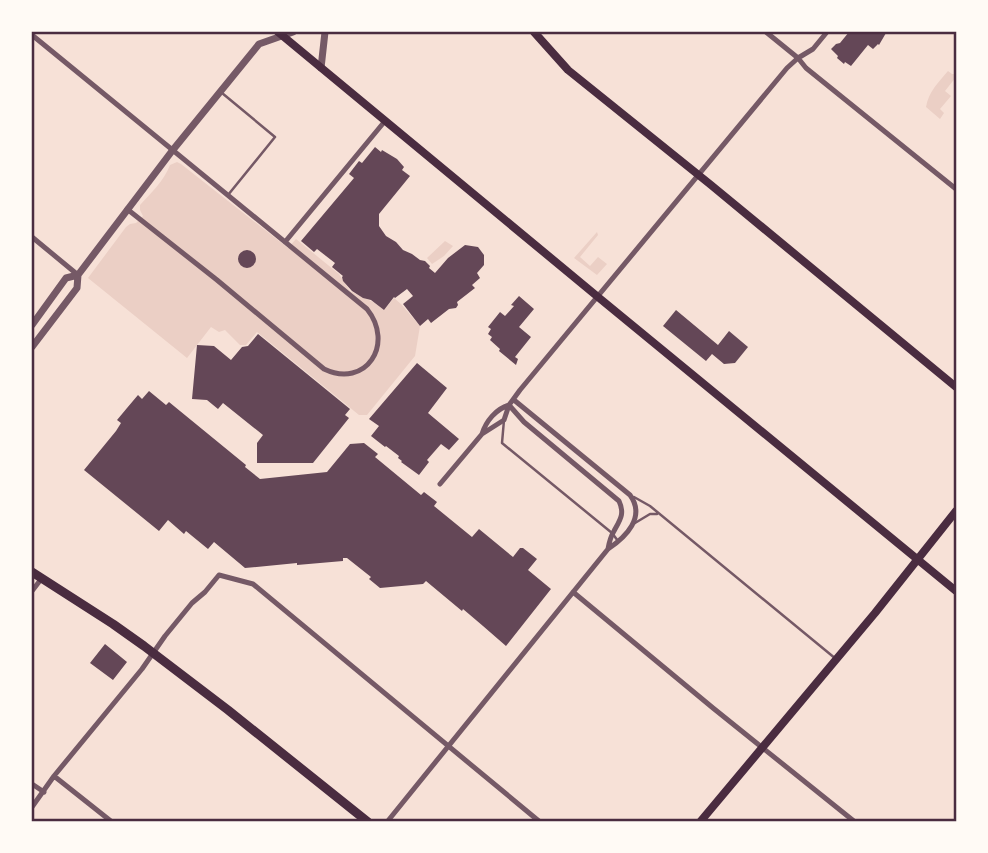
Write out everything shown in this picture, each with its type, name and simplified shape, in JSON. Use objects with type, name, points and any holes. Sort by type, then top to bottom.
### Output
[{"type":"main road","points":[[534,32],[568,70],[957,387]]},
{"type":"main road","points":[[280,33],[957,591]]},
{"type":"main road","points":[[700,821],[957,511]]},
{"type":"main road","points":[[32,572],[114,624],[368,821]]},
{"type":"street","points":[[32,347],[77,288],[78,275],[127,209],[259,44],[280,33],[293,32]]},
{"type":"street","points":[[321,68],[324,32]]},
{"type":"street","points":[[766,32],[806,68],[957,189]]},
{"type":"street","points":[[440,484],[482,434],[504,420],[511,402],[520,390],[787,68],[813,49],[827,32]]},
{"type":"street","points":[[32,35],[367,309],[373,317],[378,333],[378,349],[371,361],[363,369],[344,373],[333,373],[322,368],[127,209]]},
{"type":"street","points":[[285,242],[385,121]]},
{"type":"street","points":[[32,237],[78,275]]},
{"type":"street","points":[[32,325],[66,278],[78,275]]},
{"type":"street","points":[[482,434],[484,426],[500,408],[511,402]]},
{"type":"street","points":[[387,821],[608,549],[619,542],[633,525],[636,506],[630,495],[511,402]]},
{"type":"street","points":[[511,402],[524,422],[619,501],[622,519],[612,533],[608,549]]},
{"type":"street","points":[[32,807],[192,603],[219,575],[253,584],[540,821]]},
{"type":"street","points":[[32,591],[42,578]]},
{"type":"street","points":[[573,592],[855,821]]},
{"type":"street","points":[[54,776],[112,821]]},
{"type":"street","points":[[32,784],[44,792]]},
{"type":"lane","points":[[220,92],[275,137],[228,195]]},
{"type":"lane","points":[[504,420],[502,443],[612,533],[619,542]]},
{"type":"lane","points":[[630,495],[660,515],[836,659]]},
{"type":"lane","points":[[633,525],[650,514],[660,515]]},
{"type":"shaded area","points":[[948,71],[956,74],[956,77],[945,91],[951,96],[940,109],[944,113],[940,119],[926,107],[927,101],[937,83]]},
{"type":"shaded area","points":[[177,162],[288,248],[296,239],[339,274],[350,291],[384,310],[394,298],[420,326],[415,356],[367,415],[359,415],[257,332],[246,345],[240,345],[225,330],[219,332],[211,327],[187,358],[88,278],[126,227],[143,216],[140,205],[161,182],[170,165]]},
{"type":"shaded area","points":[[597,232],[598,235],[580,257],[590,266],[598,257],[607,264],[597,275],[574,258]]},
{"type":"shaded area","points":[[445,241],[453,246],[432,264],[427,258]]},
{"type":"building","points":[[849,32],[886,33],[879,45],[873,49],[868,45],[851,66],[845,62],[844,64],[831,49]]},
{"type":"building","points":[[375,147],[397,159],[404,167],[402,170],[410,176],[379,214],[379,226],[386,236],[403,250],[425,261],[435,273],[465,245],[478,247],[484,255],[484,265],[477,273],[480,278],[472,285],[475,288],[457,302],[456,308],[449,309],[431,323],[428,319],[420,326],[403,304],[413,296],[407,289],[394,297],[384,310],[352,291],[343,281],[343,276],[332,267],[335,263],[317,249],[314,252],[301,241],[354,178],[349,174],[359,161],[362,163]]},
{"type":"building","points":[[243,250],[251,250],[256,259],[254,266],[243,268],[238,263],[238,255]]},
{"type":"building","points":[[519,296],[534,309],[519,327],[531,337],[515,357],[518,359],[516,365],[490,340],[492,337],[488,334],[491,329],[488,327],[500,312],[505,316]]},
{"type":"building","points":[[676,310],[718,345],[729,331],[748,347],[735,363],[724,364],[712,354],[706,361],[663,326]]},
{"type":"building","points":[[258,334],[350,409],[345,415],[349,418],[313,463],[257,463],[257,443],[263,435],[223,403],[218,409],[207,400],[192,399],[197,345],[214,346],[231,360]]},
{"type":"building","points":[[417,363],[447,388],[428,413],[459,439],[449,450],[441,444],[427,460],[429,462],[419,475],[401,462],[399,456],[371,436],[379,426],[369,419]]},
{"type":"building","points":[[149,391],[166,405],[169,402],[260,479],[327,472],[350,444],[364,443],[378,454],[375,457],[421,495],[424,492],[437,502],[434,506],[472,537],[479,529],[513,557],[523,548],[537,559],[528,570],[551,589],[506,646],[426,581],[423,584],[380,588],[347,558],[343,558],[343,561],[245,568],[214,542],[208,549],[168,520],[159,531],[84,470],[116,431],[121,423],[117,420],[138,395],[142,399]]},
{"type":"building","points":[[105,644],[127,662],[113,680],[90,663]]}]
